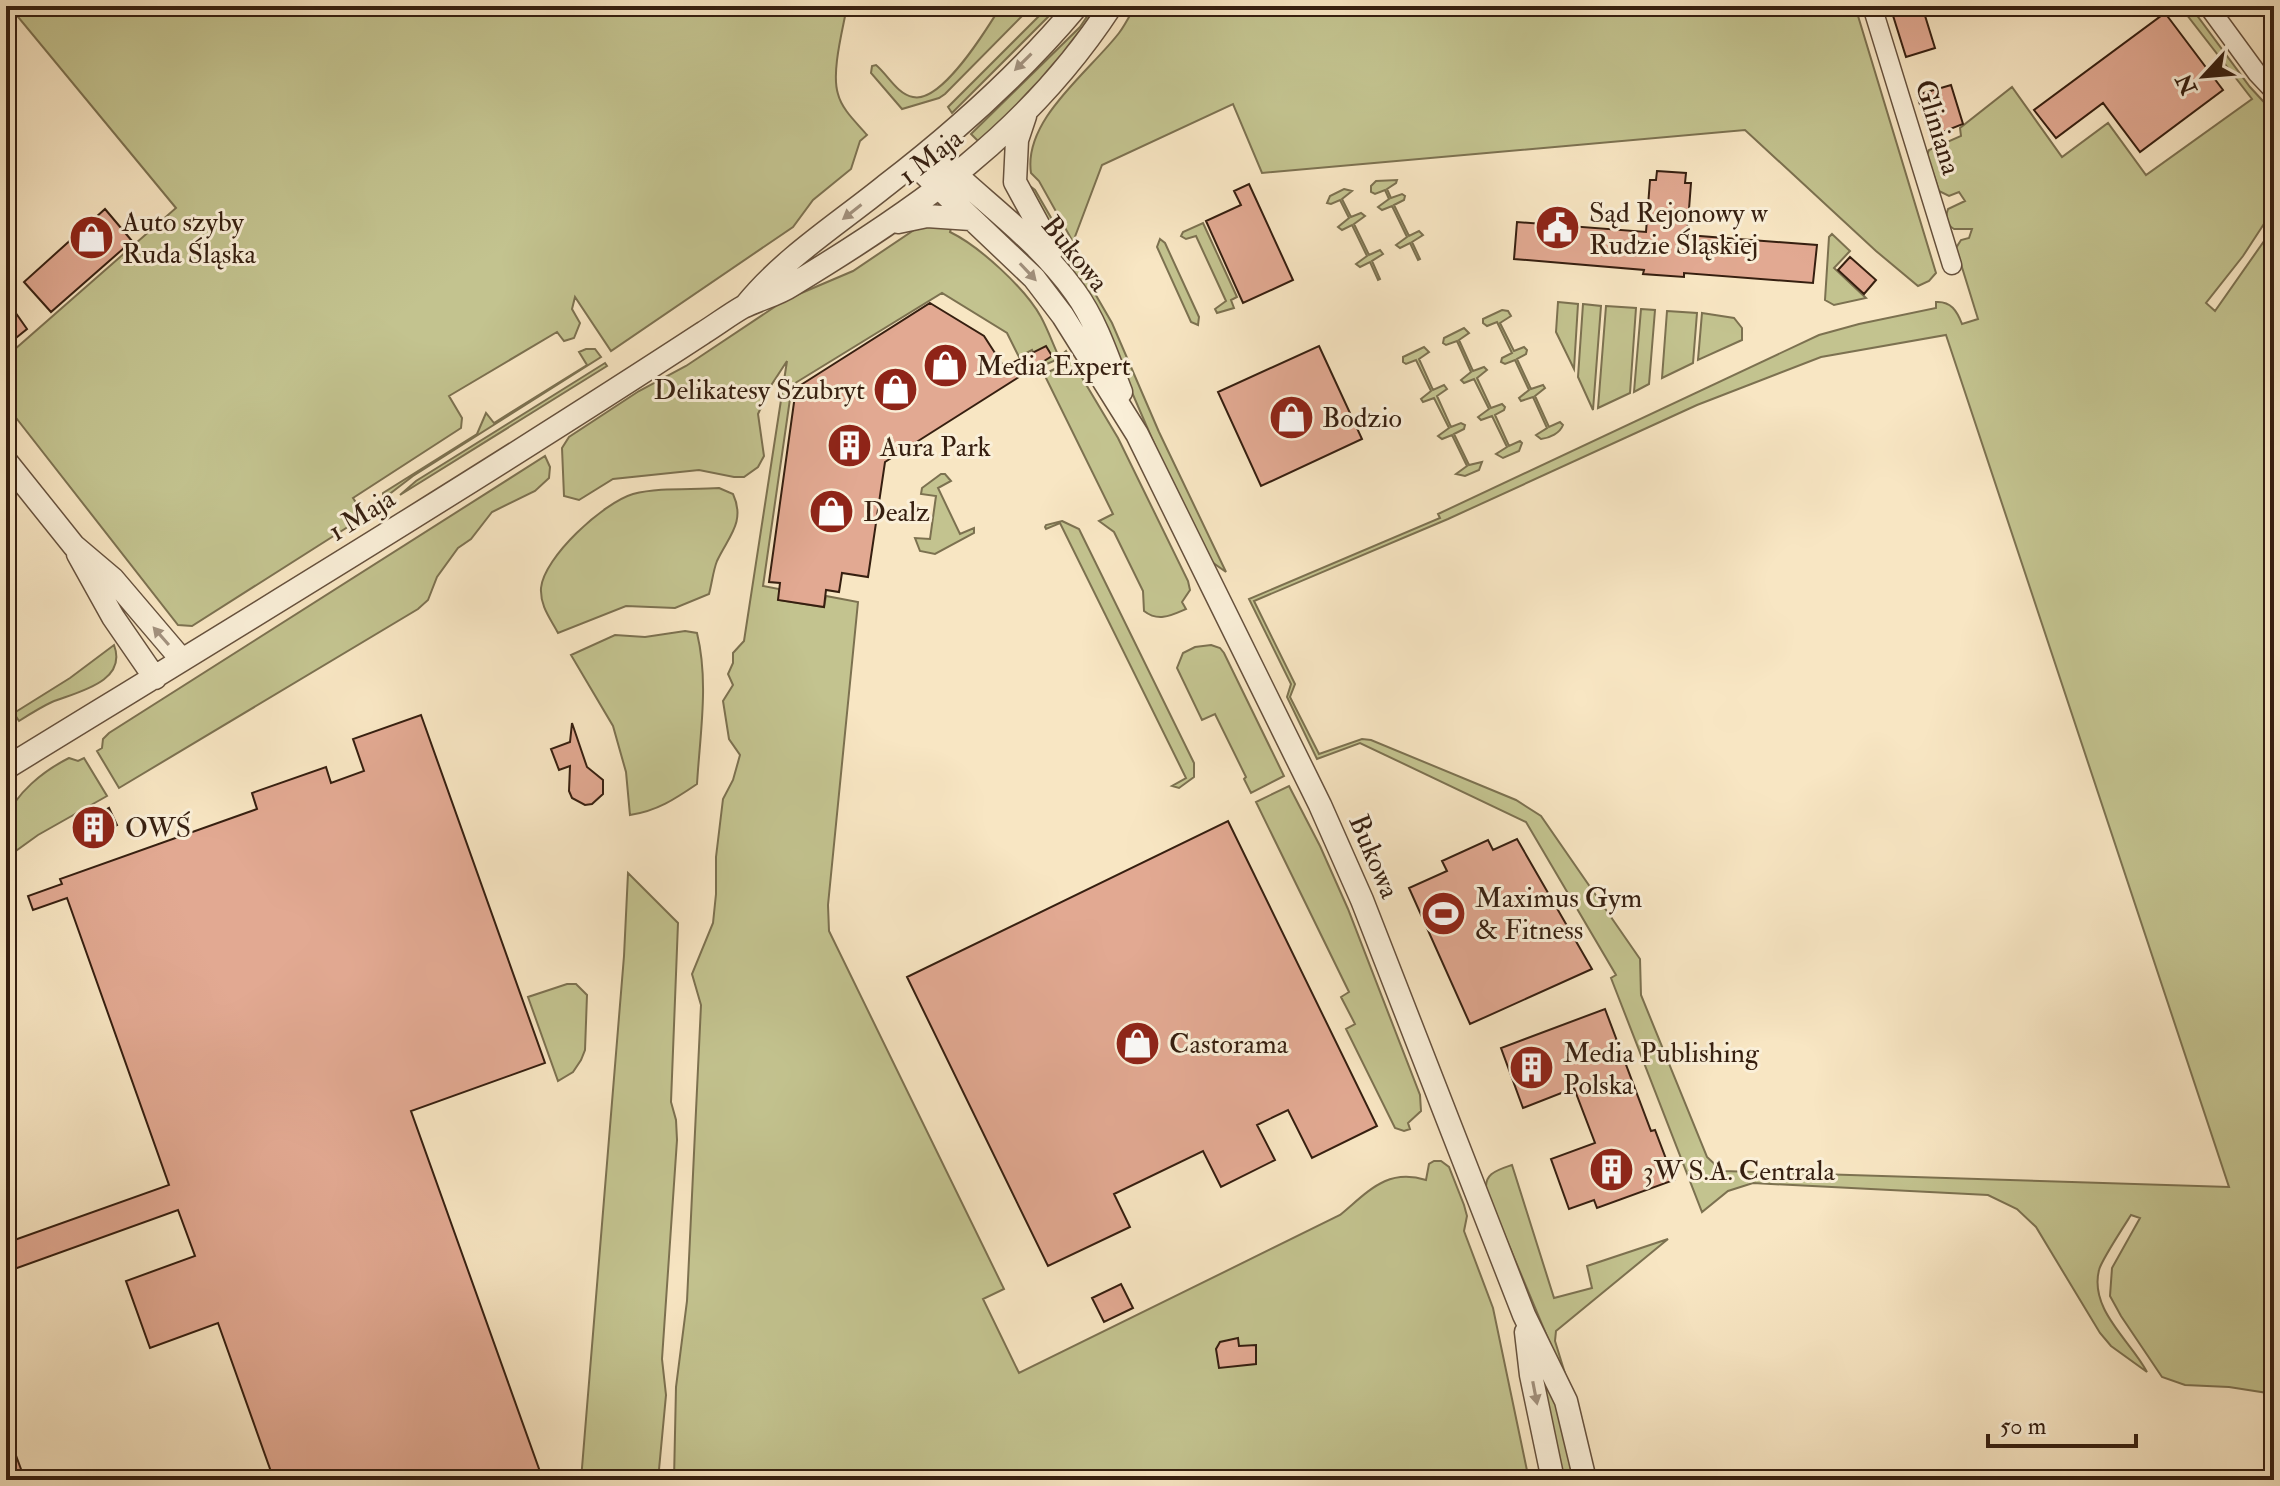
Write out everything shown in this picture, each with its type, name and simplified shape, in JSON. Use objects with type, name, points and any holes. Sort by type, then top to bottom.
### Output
[{"type":"street","name":"1 Maja","points":[[745,306],[778,270],[968,118],[1077,6]]},
{"type":"street","name":"1 Maja","points":[[6,768],[563,424],[745,306],[788,288],[889,224],[948,182],[1026,113],[1091,37],[1111,6]]},
{"type":"street","name":"Gliniana","points":[[1872,6],[1952,265]]},
{"type":"street","points":[[2208,6],[2274,91]]},
{"type":"street","points":[[1026,113],[1017,140],[1015,182],[1076,293]]},
{"type":"street","points":[[922,157],[948,182]]},
{"type":"street","name":"Bukowa","points":[[948,182],[971,219],[1034,278],[1063,316],[1137,434],[1328,821],[1390,969],[1524,1315],[1566,1401],[1585,1480]]},
{"type":"street","name":"Bukowa","points":[[948,182],[996,208],[1042,251],[1076,293],[1108,356],[1137,434]]},
{"type":"street","points":[[889,224],[927,216],[971,219]]},
{"type":"street","points":[[6,461],[74,546],[107,608],[155,678]]},
{"type":"street","points":[[74,546],[113,579],[182,660]]},
{"type":"street","name":"Bukowa","points":[[1524,1315],[1531,1375],[1553,1480]]},
{"type":"green space","points":[[9,6],[847,6],[838,50],[836,85],[843,105],[867,135],[860,141],[851,169],[813,200],[793,227],[611,351],[575,297],[572,309],[580,323],[574,338],[564,341],[557,332],[449,396],[462,418],[461,428],[353,498],[365,516],[192,626],[178,625],[6,405],[6,357],[176,208]]},
{"type":"green space","points":[[1001,6],[1032,6],[939,98],[902,109],[871,73],[872,66],[876,65],[902,92],[913,97],[925,96],[937,89],[963,62]]},
{"type":"green space","points":[[1049,6],[1059,6],[952,113],[948,107]]},
{"type":"green space","points":[[1094,6],[1100,6],[1074,45],[980,143],[971,134],[1080,27]]},
{"type":"green space","points":[[1135,6],[1855,6],[1936,273],[1918,286],[1745,130],[1262,173],[1233,104],[1102,165],[1073,242],[1039,181],[1031,173],[1031,153],[1047,116],[1119,33]]},
{"type":"green space","points":[[2180,6],[2190,6],[2250,87],[2274,113],[2273,210],[2243,256],[2206,303],[2215,311],[2269,234],[2274,232],[2274,1394],[2229,1387],[2185,1385],[2162,1377],[2110,1296],[2112,1268],[2140,1218],[2131,1215],[2099,1270],[2098,1285],[2106,1312],[2147,1372],[2111,1346],[2100,1333],[2036,1227],[2017,1209],[1988,1195],[1753,1183],[1728,1191],[1702,1212],[1611,978],[1616,975],[1526,822],[1360,743],[1317,759],[1287,697],[1291,684],[1249,599],[1440,518],[1438,514],[1819,335],[1936,308],[1936,302],[1953,308],[1962,324],[1978,319],[1956,248],[1961,240],[1969,238],[1972,229],[1954,229],[1947,218],[1948,209],[1965,201],[1959,192],[1949,196],[1939,191],[1927,155],[1929,150],[1961,136],[1960,128],[2012,87],[2062,157],[2108,123],[2146,175],[2252,99]],"holes":[[[1946,335],[2229,1187],[1722,1171],[1707,1157],[1641,995],[1640,959],[1541,816],[1516,800],[1371,740],[1362,739],[1319,754],[1290,697],[1295,684],[1254,601],[1448,519],[1697,405],[1821,357]]]},
{"type":"green space","points":[[1397,180],[1387,189],[1391,198],[1402,194],[1405,196],[1404,200],[1394,205],[1409,236],[1419,231],[1423,235],[1412,242],[1418,260],[1410,243],[1400,248],[1396,245],[1407,237],[1392,206],[1382,210],[1378,207],[1389,199],[1385,190],[1375,194],[1371,192],[1371,186],[1376,181]]},
{"type":"green space","points":[[1030,186],[1112,323],[1159,432],[1226,572],[1212,562],[1166,471],[1105,330],[1023,188]]},
{"type":"green space","points":[[1344,189],[1352,191],[1342,199],[1351,217],[1361,213],[1365,216],[1354,224],[1369,255],[1380,250],[1383,254],[1372,261],[1378,280],[1370,262],[1360,267],[1356,264],[1367,256],[1352,225],[1342,230],[1338,227],[1349,218],[1340,200],[1327,203],[1330,196]]},
{"type":"green space","points":[[1203,223],[1237,297],[1231,300],[1234,308],[1217,313],[1215,309],[1226,301],[1196,236],[1186,239],[1181,236],[1183,232]]},
{"type":"green space","points":[[952,225],[950,232],[987,257],[1024,293],[1041,317],[1059,357],[1066,351],[1118,438],[1190,590],[1182,602],[1186,609],[1159,617],[1144,611],[1143,591],[1114,532],[1099,521],[1113,514],[1044,374],[1061,366],[1058,359],[1040,367],[1032,350],[1019,357],[1007,333],[942,293],[792,385],[763,586],[779,589],[779,600],[824,607],[826,596],[858,602],[828,905],[829,931],[1004,1289],[983,1299],[1019,1373],[1340,1215],[1389,1179],[1412,1177],[1426,1180],[1429,1164],[1441,1161],[1449,1167],[1464,1205],[1467,1216],[1464,1231],[1493,1308],[1529,1480],[674,1480],[676,1387],[687,1301],[701,1005],[692,974],[713,923],[723,799],[733,780],[740,755],[729,739],[723,701],[733,685],[728,674],[733,653],[744,641],[787,361],[758,414],[764,456],[758,467],[744,477],[699,470],[613,479],[579,500],[564,496],[562,448],[569,437],[639,391],[686,366],[785,300],[853,271],[920,226]]},
{"type":"green space","points":[[1832,234],[1850,251],[1834,268],[1866,298],[1834,305],[1825,300],[1829,237]]},
{"type":"green space","points":[[1160,239],[1165,243],[1199,317],[1198,325],[1191,322],[1157,247]]},
{"type":"green space","points":[[1558,302],[1578,304],[1574,369],[1556,332]]},
{"type":"green space","points":[[1583,304],[1601,306],[1593,410],[1578,377]]},
{"type":"green space","points":[[1606,306],[1636,308],[1630,393],[1598,408]]},
{"type":"green space","points":[[1641,309],[1655,310],[1649,384],[1634,392]]},
{"type":"green space","points":[[1502,310],[1508,311],[1511,316],[1500,323],[1514,351],[1524,347],[1527,350],[1517,359],[1531,389],[1543,385],[1545,388],[1535,396],[1549,427],[1560,422],[1563,425],[1548,438],[1541,439],[1536,435],[1547,428],[1533,397],[1521,401],[1519,398],[1529,390],[1515,360],[1505,364],[1501,362],[1502,358],[1512,353],[1497,322],[1487,326],[1483,323],[1483,319]]},
{"type":"green space","points":[[1667,311],[1697,313],[1693,363],[1662,378]]},
{"type":"green space","points":[[1702,313],[1734,318],[1742,328],[1742,340],[1698,360]]},
{"type":"green space","points":[[1464,328],[1469,333],[1459,340],[1473,371],[1484,367],[1487,370],[1477,378],[1491,408],[1502,404],[1505,407],[1495,415],[1509,446],[1522,443],[1519,451],[1503,458],[1496,454],[1507,447],[1492,416],[1481,420],[1478,417],[1489,409],[1474,379],[1464,383],[1461,380],[1471,372],[1457,341],[1446,345],[1443,343],[1444,338]]},
{"type":"green space","points":[[1424,347],[1429,352],[1419,359],[1433,390],[1444,385],[1447,389],[1437,396],[1451,427],[1461,423],[1465,425],[1464,429],[1454,434],[1469,465],[1482,462],[1479,470],[1465,476],[1456,474],[1467,466],[1452,435],[1442,439],[1438,436],[1449,428],[1434,398],[1423,402],[1421,399],[1431,391],[1416,360],[1406,364],[1403,362],[1403,357]]},
{"type":"green space","points":[[595,349],[601,357],[413,476],[383,499],[383,493],[477,434],[486,413],[494,423],[587,365],[579,352]]},
{"type":"green space","points":[[605,363],[607,366],[400,495],[416,481]]},
{"type":"green space","points":[[545,456],[550,467],[549,478],[535,491],[492,512],[471,539],[458,548],[437,577],[428,600],[418,609],[119,788],[97,751],[102,748],[103,739],[109,733]]},
{"type":"green space","points":[[941,474],[951,481],[938,488],[960,534],[974,528],[974,533],[935,554],[920,551],[915,538],[930,539],[936,496],[921,494],[922,488]]},
{"type":"green space","points":[[719,488],[733,494],[738,513],[734,529],[716,565],[709,594],[675,608],[626,606],[558,633],[546,612],[541,588],[552,562],[591,520],[633,494]]},
{"type":"green space","points":[[1062,521],[1079,529],[1194,763],[1194,777],[1179,788],[1172,786],[1186,778],[1060,523],[1045,527]]},
{"type":"green space","points":[[685,631],[697,633],[701,652],[703,708],[697,784],[657,807],[630,815],[626,772],[613,726],[571,655],[615,635],[645,637]]},
{"type":"green space","points":[[114,645],[114,668],[98,684],[52,702],[19,721],[15,715],[6,721],[6,718],[70,678]]},
{"type":"green space","points":[[1211,645],[1224,653],[1284,776],[1251,793],[1215,714],[1202,720],[1177,668],[1183,653],[1195,647]]},
{"type":"green space","points":[[69,758],[78,761],[84,758],[107,796],[38,835],[6,858],[4,828],[16,800],[50,769]]},
{"type":"green space","points":[[1289,786],[1348,909],[1420,1095],[1421,1111],[1408,1123],[1410,1129],[1395,1128],[1346,1029],[1355,1024],[1341,997],[1349,992],[1256,802]]},
{"type":"green space","points":[[628,873],[678,923],[671,1102],[677,1140],[662,1359],[666,1395],[658,1480],[581,1480],[624,956]]},
{"type":"green space","points":[[576,984],[587,995],[585,1050],[573,1072],[558,1081],[528,997]]},
{"type":"green space","points":[[1512,1165],[1554,1298],[1592,1288],[1587,1266],[1668,1239],[1556,1331],[1555,1341],[1572,1396],[1487,1193],[1489,1177]]},
{"type":"green space","points":[[1540,1371],[1560,1414],[1576,1480],[1562,1480]]},
{"type":"building","points":[[1890,6],[1922,6],[1935,48],[1906,57]]},
{"type":"building","points":[[2165,13],[2223,90],[2140,152],[2103,103],[2056,138],[2034,110]]},
{"type":"building","points":[[1951,85],[1963,124],[1930,137],[1917,95]]},
{"type":"building","name":"Sąd Rejonowy w Rudzie Śląskiej","points":[[1657,171],[1686,173],[1685,183],[1691,183],[1687,235],[1817,245],[1813,283],[1684,273],[1684,277],[1643,274],[1644,270],[1514,259],[1517,222],[1646,232],[1650,180],[1656,180]]},
{"type":"building","points":[[1249,184],[1293,280],[1243,303],[1206,221],[1241,205],[1234,191]]},
{"type":"building","points":[[105,209],[132,241],[51,312],[24,282]]},
{"type":"building","points":[[1850,257],[1876,280],[1864,294],[1838,270]]},
{"type":"building","points":[[6,299],[27,329],[6,346]]},
{"type":"building","name":"Aura Park","points":[[930,303],[984,336],[1004,367],[1046,346],[1052,356],[885,462],[868,577],[842,573],[839,592],[826,590],[824,607],[778,600],[780,583],[769,582],[796,388]]},
{"type":"building","name":"Bodzio","points":[[1319,346],[1362,439],[1261,486],[1218,392]]},
{"type":"building","points":[[421,715],[545,1063],[411,1111],[543,1480],[274,1480],[218,1323],[150,1348],[126,1281],[195,1256],[178,1210],[6,1272],[6,1243],[169,1185],[67,898],[33,910],[28,896],[62,884],[60,879],[257,809],[252,793],[326,767],[331,783],[364,771],[353,739]]},
{"type":"building","points":[[572,723],[587,767],[603,780],[603,794],[592,804],[585,805],[572,798],[569,791],[570,766],[559,770],[551,749],[570,742]]},
{"type":"building","name":"OWŚ","points":[[109,808],[117,825],[83,844],[74,828],[74,819],[89,809],[93,817]]},
{"type":"building","name":"Castorama","points":[[1228,821],[1377,1126],[1312,1158],[1288,1110],[1257,1125],[1275,1160],[1221,1187],[1203,1151],[1114,1194],[1130,1227],[1048,1266],[907,977]]},
{"type":"building","points":[[1517,839],[1592,969],[1470,1024],[1409,888],[1447,871],[1442,861],[1488,840],[1493,850]]},
{"type":"building","points":[[1605,1009],[1651,1131],[1655,1130],[1674,1180],[1597,1208],[1594,1200],[1569,1209],[1551,1159],[1595,1143],[1574,1088],[1523,1108],[1501,1048]]},
{"type":"building","points":[[1121,1284],[1133,1308],[1104,1322],[1092,1298]]},
{"type":"building","points":[[1238,1338],[1239,1346],[1256,1345],[1256,1364],[1219,1368],[1216,1349],[1220,1342]]},
{"type":"building","points":[[8,1434],[25,1480],[6,1480]]},
{"type":"place","name":"Sąd Rejonowy w Rudzie Śląskiej","points":[[1558,228]]},
{"type":"place","name":"Auto szyby Ruda Śląska","points":[[91,237]]},
{"type":"place","name":"Media Expert","points":[[945,365]]},
{"type":"place","name":"Delikatesy Szubryt","points":[[896,389]]},
{"type":"place","name":"Bodzio","points":[[1291,417]]},
{"type":"place","name":"Aura Park","points":[[849,446]]},
{"type":"place","name":"Dealz","points":[[832,511]]},
{"type":"place","name":"OWŚ","points":[[94,827]]},
{"type":"place","name":"Maximus Gym & Fitness","points":[[1444,913]]},
{"type":"place","name":"Castorama","points":[[1138,1043]]},
{"type":"place","name":"Media Publishing Polska","points":[[1532,1068]]},
{"type":"place","name":"3W S.A. Centrala","points":[[1612,1170]]}]
